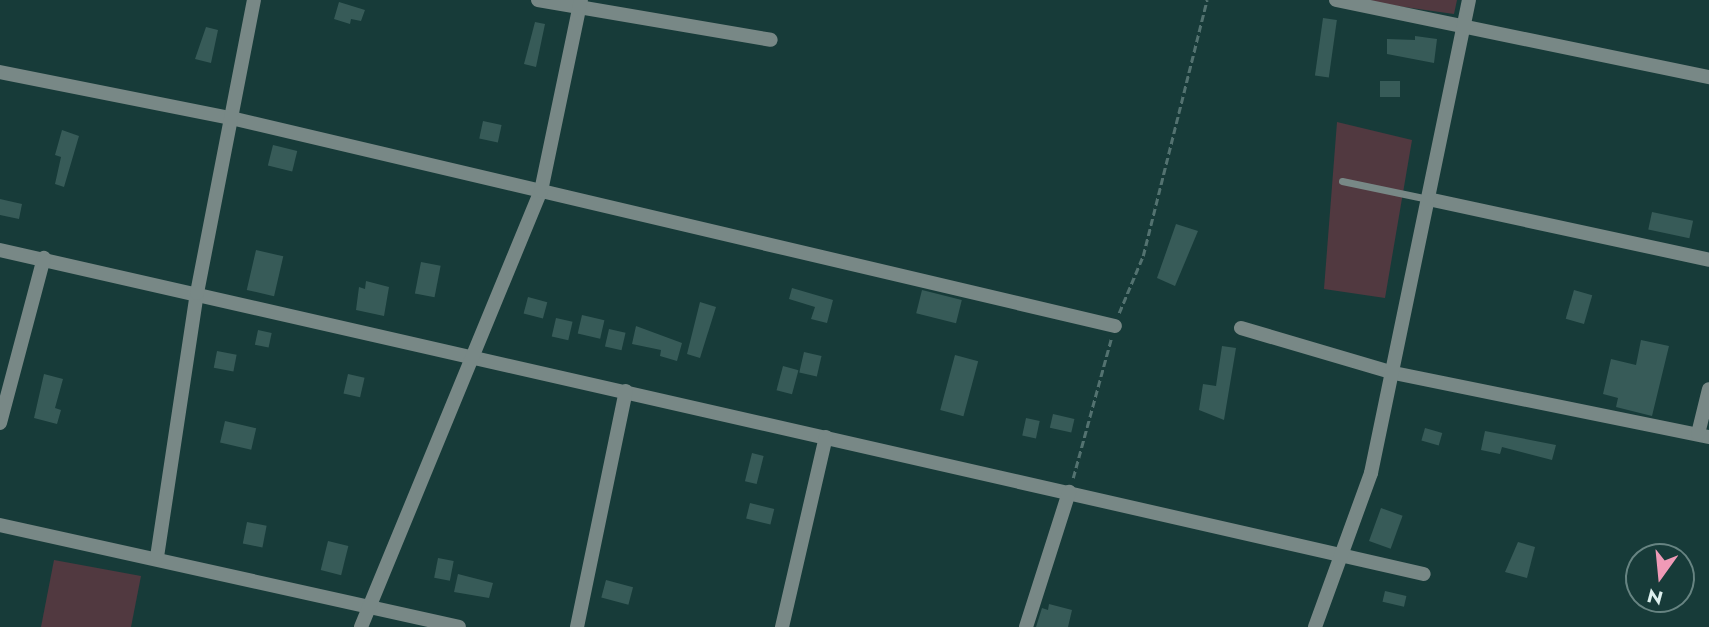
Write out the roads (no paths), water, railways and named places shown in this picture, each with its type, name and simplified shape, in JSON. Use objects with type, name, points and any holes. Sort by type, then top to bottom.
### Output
[{"type":"street","points":[[156,557],[197,293],[254,0]]},
{"type":"street","points":[[538,0],[580,4],[771,40]]},
{"type":"street","points":[[1336,0],[1709,77]]},
{"type":"street","points":[[1315,627],[1371,473],[1394,373],[1469,0]]},
{"type":"street","points":[[361,627],[541,191],[580,4]]},
{"type":"street","points":[[0,72],[231,118],[1115,326]]},
{"type":"street","points":[[1428,199],[1709,260]]},
{"type":"street","points":[[0,250],[1424,574]]},
{"type":"street","points":[[0,424],[44,258]]},
{"type":"street","points":[[1241,328],[1394,373],[1704,436],[1709,388]]},
{"type":"street","points":[[577,627],[626,391]]},
{"type":"street","points":[[782,627],[826,437]]},
{"type":"street","points":[[1026,627],[1069,492]]},
{"type":"street","points":[[0,525],[156,557],[366,610],[459,627]]},
{"type":"lane","points":[[1342,181],[1428,199]]}]
